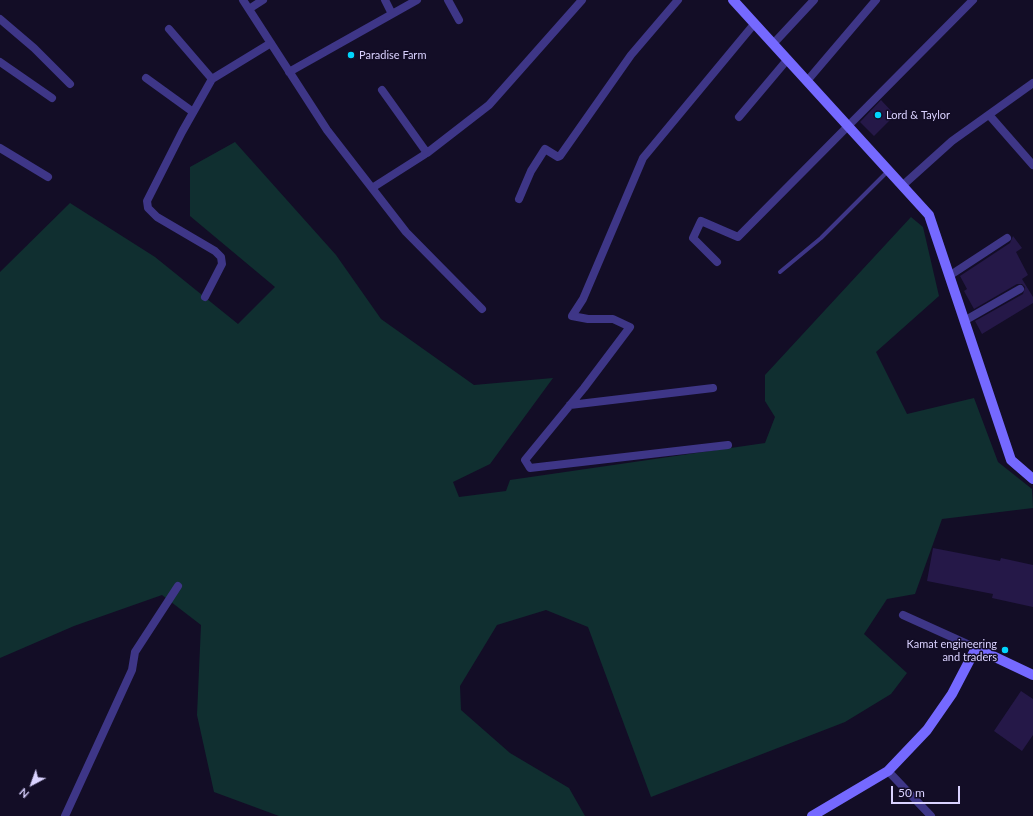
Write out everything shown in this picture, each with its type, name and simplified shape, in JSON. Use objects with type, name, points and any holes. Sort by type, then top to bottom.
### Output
[{"type":"street","points":[[243,0],[327,130],[406,232],[482,309]]},
{"type":"street","points":[[249,9],[263,0]]},
{"type":"street","points":[[385,0],[392,14]]},
{"type":"street","points":[[289,72],[416,0]]},
{"type":"street","points":[[448,0],[459,20]]},
{"type":"street","points":[[372,188],[427,153],[489,105],[582,0]]},
{"type":"street","points":[[519,199],[531,171],[545,148],[557,156],[560,156],[632,55],[678,0]]},
{"type":"street","points":[[734,0],[929,215],[1011,460],[1033,479]]},
{"type":"street","points":[[773,44],[814,0]]},
{"type":"street","points":[[807,81],[876,0]]},
{"type":"street","points":[[717,262],[693,238],[701,221],[738,237],[972,0]]},
{"type":"street","points":[[0,19],[39,52],[70,84]]},
{"type":"street","points":[[728,445],[530,468],[525,460],[570,405],[630,327],[613,319],[588,319],[572,316],[583,299],[644,158],[755,24]]},
{"type":"street","points":[[169,29],[212,80]]},
{"type":"street","points":[[205,297],[222,264],[221,257],[214,251],[157,217],[148,208],[147,200],[193,112],[212,80],[271,43]]},
{"type":"street","points":[[739,117],[788,60]]},
{"type":"street","points":[[0,62],[52,98]]},
{"type":"street","points":[[146,78],[193,112]]},
{"type":"street","points":[[902,186],[952,142],[990,116],[1033,83]]},
{"type":"street","points":[[382,90],[427,153]]},
{"type":"street","points":[[990,116],[1033,165]]},
{"type":"street","points":[[0,148],[48,177]]},
{"type":"street","points":[[949,276],[1007,238]]},
{"type":"street","points":[[964,321],[1020,289]]},
{"type":"street","points":[[570,405],[713,388]]},
{"type":"street","points":[[65,816],[132,670],[135,652],[178,586]]},
{"type":"street","points":[[903,616],[1033,675]]},
{"type":"street","points":[[813,816],[888,771],[927,730],[952,694],[976,648]]},
{"type":"street","points":[[888,771],[932,816]]},
{"type":"lane","points":[[780,272],[821,238],[888,170]]},
{"type":"green space","points":[[235,142],[336,255],[381,319],[474,385],[553,378],[490,464],[453,482],[459,497],[506,491],[510,480],[765,443],[775,417],[765,401],[765,375],[911,217],[923,227],[939,296],[876,352],[907,414],[974,398],[998,462],[1032,489],[1033,508],[942,519],[915,594],[887,599],[864,634],[907,673],[891,694],[845,722],[651,797],[588,627],[546,610],[497,625],[460,686],[461,710],[510,753],[569,788],[585,816],[279,816],[214,792],[197,715],[201,625],[162,595],[74,626],[0,658],[0,272],[70,203],[155,257],[238,324],[275,287],[190,216],[190,167]]},
{"type":"building","points":[[881,100],[895,115],[874,136],[860,122]]},
{"type":"building","points":[[1013,236],[1022,248],[1016,252],[1028,275],[1022,279],[1033,297],[1033,303],[982,334],[975,321],[1023,294],[1025,287],[1022,284],[1017,284],[974,309],[964,291],[967,289],[960,276],[1010,243]]},
{"type":"building","points":[[933,548],[1000,561],[1001,558],[1033,565],[1033,607],[992,598],[993,594],[927,581]]},
{"type":"building","points":[[1021,691],[1033,699],[1033,735],[1022,751],[994,731]]},
{"type":"place","name":"Paradise Farm","points":[[351,55]]},
{"type":"place","name":"Lord & Taylor","points":[[878,115]]},
{"type":"place","name":"Kamat engineering and traders","points":[[1005,650]]}]
